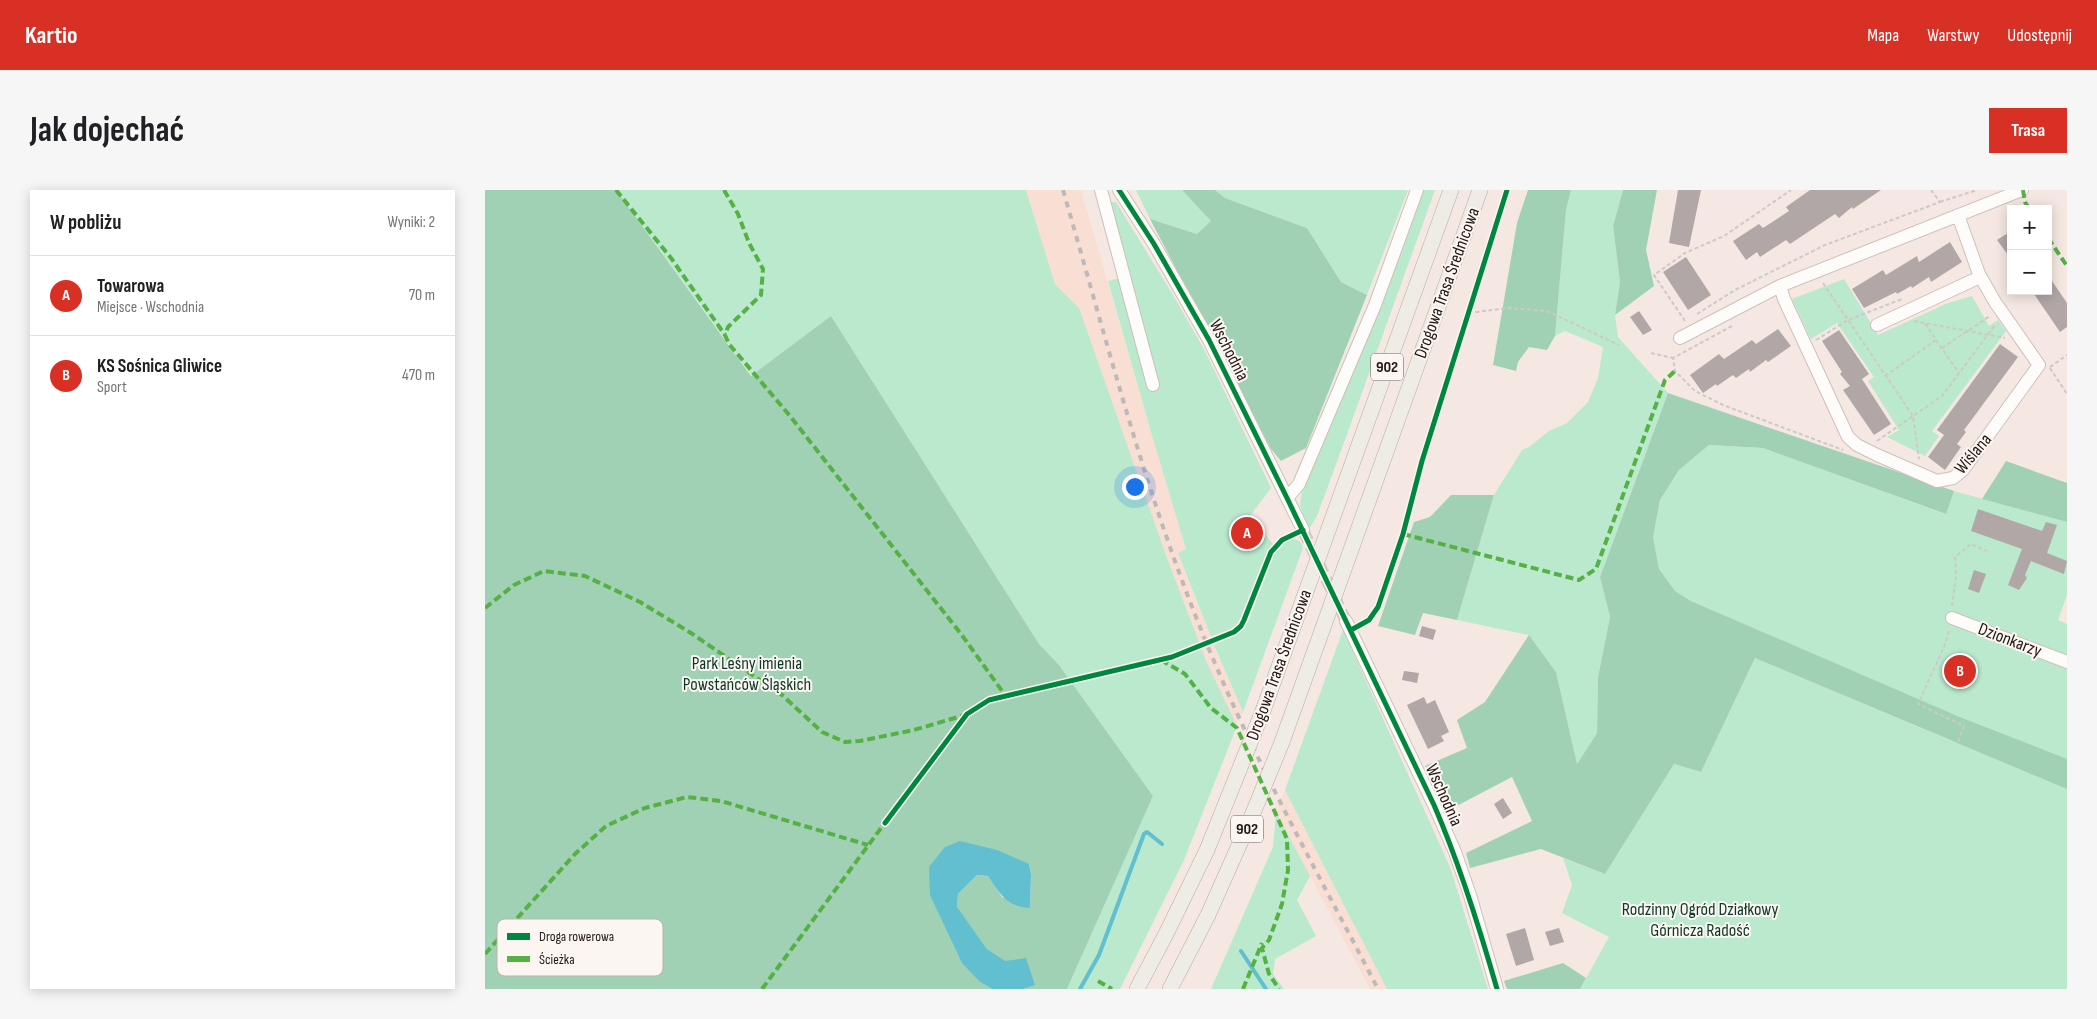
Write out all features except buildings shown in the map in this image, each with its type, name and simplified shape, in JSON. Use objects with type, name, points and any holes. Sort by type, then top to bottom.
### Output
[{"type":"main road","name":"Drogowa Trasa Średnicowa","points":[[1137,989],[1188,892],[1207,850],[1264,708],[1451,190]]},
{"type":"main road","name":"Drogowa Trasa Średnicowa","points":[[1169,989],[1208,915],[1249,823],[1282,742],[1480,190]]},
{"type":"street","points":[[1101,190],[1153,385]]},
{"type":"street","name":"Wschodnia","points":[[1119,190],[1154,244],[1209,340],[1303,530]]},
{"type":"street","points":[[1287,498],[1299,484],[1360,341],[1417,190]]},
{"type":"street","points":[[1680,332],[1780,286],[1958,215],[1990,196],[2022,190]]},
{"type":"street","name":"Wiślana","points":[[1780,286],[1783,299],[1846,432],[1857,444],[1865,449],[1937,481],[1953,478],[1963,470],[2039,366],[1980,278],[1958,215]]},
{"type":"street","points":[[1877,324],[1980,278]]},
{"type":"street","name":"Dzionkarzy","points":[[1952,618],[2067,662]]},
{"type":"street","name":"Wschodnia","points":[[1346,621],[1453,847],[1470,895],[1497,989]]},
{"type":"path","points":[[1680,332],[1685,322],[1654,275],[1685,253],[1724,236],[1791,190]]},
{"type":"path","points":[[1931,190],[1940,202]]},
{"type":"path","points":[[1694,316],[1735,290],[1825,245],[1977,190]]},
{"type":"path","points":[[1823,283],[1913,416],[1921,474]]},
{"type":"path","points":[[1469,313],[1508,308],[1547,311],[1619,345]]},
{"type":"path","points":[[1901,312],[1905,320],[2022,341]]},
{"type":"path","points":[[1942,348],[1967,331],[2002,313]]},
{"type":"path","points":[[1865,449],[1942,396],[1988,335],[2002,313]]},
{"type":"path","points":[[1925,323],[1959,373]]},
{"type":"path","points":[[1651,353],[1673,358],[1732,326]]},
{"type":"path","points":[[1885,376],[1936,340]]},
{"type":"path","points":[[2067,355],[2049,367],[2067,394]]},
{"type":"path","points":[[1673,358],[1675,371],[1695,391],[1723,405],[1843,450]]},
{"type":"path","points":[[1958,742],[1964,726],[1918,704],[1944,648],[1952,618],[1955,557],[1971,544],[1987,551]]},
{"type":"shaded area","points":[[1026,190],[1081,190],[1187,549],[1178,554],[1217,653],[1243,712],[1237,726],[1207,663],[1167,558],[1079,308],[1055,284]]},
{"type":"shaded area","points":[[1285,790],[1387,989],[1370,989],[1276,812]]},
{"type":"green space","name":"Park Leśny imienia Powstańców Śląskich","points":[[485,190],[616,190],[751,376],[831,316],[1039,644],[1059,665],[1153,796],[1067,989],[1023,989],[1035,984],[987,949],[957,908],[958,894],[977,875],[988,876],[1002,897],[1030,908],[1031,874],[1029,864],[929,867],[980,982],[992,989],[485,989]]},
{"type":"green space","points":[[616,190],[1026,190],[1055,284],[1079,308],[1167,558],[1207,663],[1237,726],[1184,860],[1120,989],[1067,989],[1153,796],[1059,665],[1039,644],[831,316],[752,376]]},
{"type":"green space","points":[[1136,190],[1182,190],[1212,221],[1197,234],[1150,219]]},
{"type":"green space","points":[[1182,190],[1215,190],[1225,198],[1307,228],[1341,282],[1367,295],[1306,448],[1281,461],[1271,449],[1150,219],[1197,234],[1211,221]]},
{"type":"green space","points":[[1215,190],[1408,190],[1367,295],[1341,282],[1307,228],[1225,198]]},
{"type":"green space","points":[[1419,190],[1435,190],[1317,516],[1309,529],[1300,506],[1302,489]]},
{"type":"green space","points":[[1528,190],[1571,190],[1566,210],[1555,336],[1547,350],[1529,347],[1518,362],[1516,371],[1493,365],[1517,223]]},
{"type":"green space","points":[[1571,190],[1623,190],[1613,226],[1620,282],[1615,315],[1618,337],[1668,393],[1600,577],[1610,617],[1598,677],[1597,733],[1577,764],[1556,672],[1529,635],[1457,620],[1494,495],[1522,450],[1529,447],[1549,431],[1567,423],[1588,402],[1598,378],[1603,347],[1565,331],[1555,336],[1566,210]]},
{"type":"green space","points":[[1623,190],[1657,190],[1646,250],[1654,286],[1615,315],[1620,282],[1613,226]]},
{"type":"green space","points":[[1108,202],[1116,202],[1205,351],[1271,488],[1250,516],[1273,544],[1241,617],[1230,632],[1223,635],[1211,637],[1178,553],[1186,549],[1108,281],[1131,275]]},
{"type":"green space","points":[[1844,279],[1878,335],[1948,303],[1972,296],[1989,326],[1998,320],[2006,331],[1932,431],[1939,436],[1925,456],[1887,437],[1899,430],[1868,381],[1874,377],[1837,323],[1811,339],[1792,299]]},
{"type":"green space","points":[[1668,393],[1954,491],[1946,514],[1763,448],[1709,445],[1679,470],[1660,500],[1653,537],[1659,569],[1675,591],[1691,601],[1962,718],[2067,759],[2067,789],[1755,658],[1701,772],[1674,764],[1605,874],[1541,849],[1470,868],[1466,853],[1532,821],[1512,777],[1447,811],[1425,766],[1467,748],[1457,720],[1485,702],[1529,635],[1556,672],[1577,764],[1597,733],[1598,677],[1610,617],[1600,577]]},
{"type":"green space","name":"Rodzinny Ogród Działkowy Górnicza Radość","points":[[1709,445],[1763,448],[1945,514],[1954,491],[2067,522],[2067,595],[2058,620],[2067,624],[2067,777],[2063,787],[2067,789],[2067,989],[1580,989],[1609,937],[1562,913],[1572,885],[1563,858],[1605,874],[1674,764],[1701,772],[1755,658],[1952,741],[1962,719],[1691,601],[1675,591],[1659,569],[1653,537],[1660,500],[1679,470]]},
{"type":"green space","points":[[2006,461],[2067,483],[2067,522],[1982,499]]},
{"type":"green space","points":[[1451,495],[1494,495],[1457,620],[1423,613],[1415,635],[1378,626],[1414,522],[1430,517]]},
{"type":"green space","points":[[1294,539],[1301,542],[1303,548],[1243,712],[1214,645],[1240,633],[1249,620],[1276,549],[1284,542]]},
{"type":"green space","points":[[1343,630],[1450,867],[1488,989],[1387,989],[1285,790]]},
{"type":"green space","points":[[1276,812],[1310,876],[1297,900],[1316,936],[1275,959],[1273,974],[1284,989],[1211,989],[1273,847]]},
{"type":"green space","points":[[1563,963],[1586,978],[1580,989],[1507,989],[1504,981]]},
{"type":"water","points":[[960,841],[997,850],[1029,864],[1031,874],[1030,908],[1010,902],[1000,894],[988,876],[977,875],[958,894],[957,907],[987,949],[1005,961],[1026,958],[1035,985],[1023,989],[992,989],[980,982],[962,963],[930,895],[929,867],[945,847]]},
{"type":"waterway","points":[[1080,989],[1099,955],[1144,834],[1147,832],[1162,844]]},
{"type":"waterway","points":[[1241,951],[1266,989]]},
{"type":"tunnel","points":[[1303,530],[1346,621]]},
{"type":"railway","points":[[1063,190],[1144,468],[1181,578],[1202,632],[1263,768],[1378,989]]},
{"type":"marked path","points":[[616,190],[671,258],[725,335]]},
{"type":"marked path","points":[[724,190],[738,214],[749,243],[763,269],[761,295],[728,327],[725,335],[729,344],[790,416],[961,634],[1005,695]]},
{"type":"marked path","points":[[2023,190],[2027,205]]},
{"type":"marked path","points":[[2052,244],[2067,266]]},
{"type":"marked path","points":[[1403,534],[1579,580],[1596,569],[1665,380],[1675,371]]},
{"type":"marked path","points":[[485,608],[514,585],[544,571],[585,576],[640,602],[691,633],[782,695],[822,732],[845,742],[860,741],[914,730],[965,715]]},
{"type":"marked path","points":[[1161,660],[1185,674],[1211,708],[1237,728],[1287,839],[1288,870],[1282,904],[1269,940],[1262,948],[1269,974],[1279,989]]},
{"type":"marked path","points":[[516,919],[575,854],[606,826],[645,808],[687,797],[721,801],[868,845]]},
{"type":"marked path","points":[[762,989],[887,820]]},
{"type":"marked path","points":[[485,954],[497,941]]},
{"type":"marked path","points":[[1243,989],[1262,943]]},
{"type":"marked path","points":[[1098,981],[1112,989]]},
{"type":"cycle path","points":[[1119,190],[1154,244],[1209,340],[1434,805],[1469,896],[1497,989]]},
{"type":"cycle path","points":[[1351,630],[1369,620],[1378,607],[1403,534],[1422,461],[1507,190]]},
{"type":"cycle path","points":[[885,823],[967,714],[989,700],[1172,657],[1234,632],[1241,626],[1244,620],[1271,552],[1282,540],[1303,530]]},
{"type":"place","name":"Towarowa","points":[[1247,533]]},
{"type":"place","name":"KS Sośnica Gliwice","points":[[1960,671]]}]
